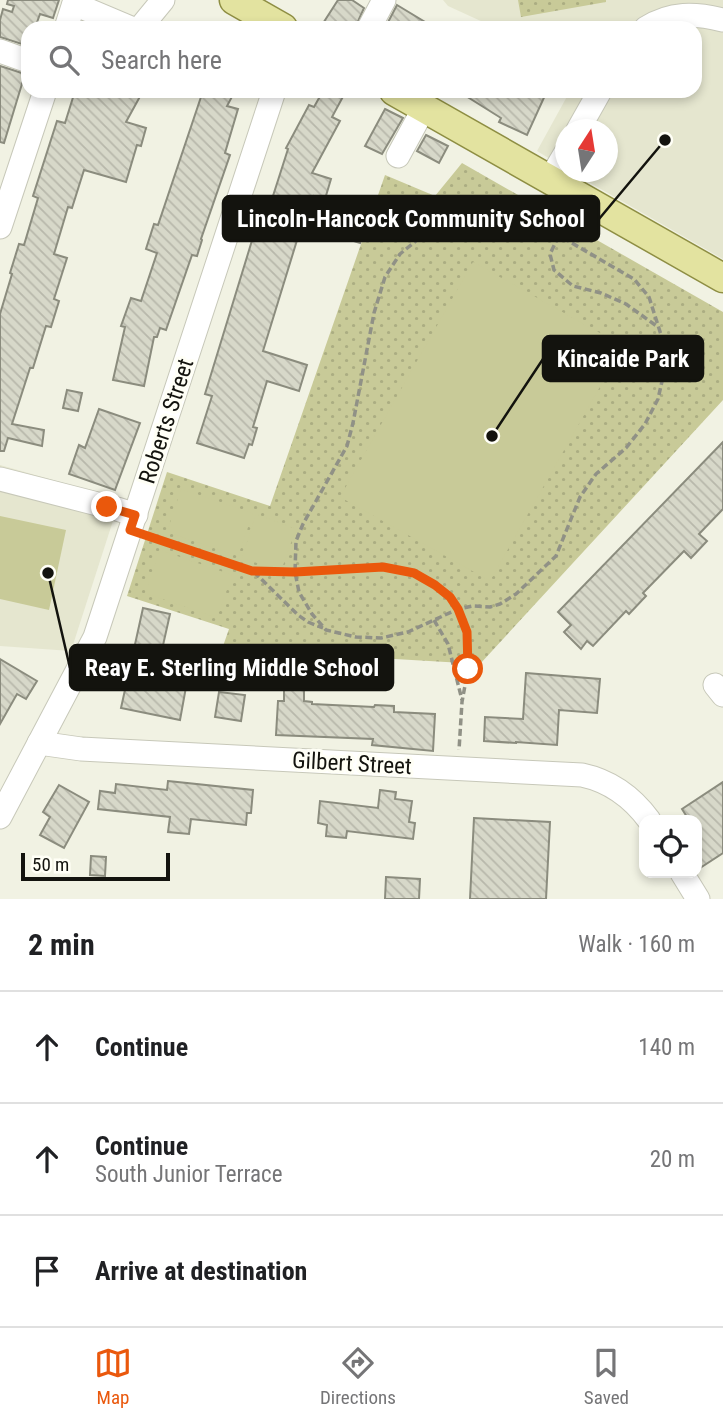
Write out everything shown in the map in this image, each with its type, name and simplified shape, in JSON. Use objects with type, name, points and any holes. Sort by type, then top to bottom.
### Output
[{"type":"main road","points":[[234,0],[271,21]]},
{"type":"main road","points":[[406,98],[723,278]]},
{"type":"street","points":[[146,21],[163,0]]},
{"type":"street","points":[[373,21],[384,0]]},
{"type":"street","points":[[68,21],[75,2],[116,21]]},
{"type":"street","points":[[659,21],[681,15],[723,20]]},
{"type":"street","points":[[0,51],[21,58]]},
{"type":"street","points":[[0,227],[43,98]]},
{"type":"street","name":"Roberts Street","points":[[0,817],[95,637],[272,98]]},
{"type":"street","points":[[584,119],[596,98]]},
{"type":"street","points":[[397,156],[424,108]]},
{"type":"street","points":[[550,179],[555,170]]},
{"type":"street","points":[[0,479],[117,509],[133,523]]},
{"type":"street","name":"Gilbert Street","points":[[39,743],[81,749],[582,775],[614,786],[644,815]]},
{"type":"street","points":[[685,878],[698,899]]},
{"type":"path","points":[[572,209],[550,254],[554,270],[573,286],[601,293],[626,304],[659,328]]},
{"type":"path","points":[[252,571],[308,622],[326,630],[356,637],[382,638],[408,632],[458,609],[490,607],[516,594],[556,556],[580,497],[596,474],[626,448],[645,424],[658,399],[665,368],[663,341],[649,297],[634,279],[527,220],[494,215],[460,217],[439,226],[400,254],[385,277],[374,313],[347,446],[296,541],[295,572],[299,592],[326,630]]},
{"type":"path","points":[[133,523],[252,571],[295,572],[383,567],[414,573],[435,585],[450,597],[467,632],[468,669],[462,702],[458,769]]},
{"type":"path","points":[[434,620],[448,644],[462,702]]},
{"type":"shaded area","points":[[443,0],[723,0],[723,259],[588,182],[618,182],[618,119],[555,119],[555,162],[537,151],[566,98],[702,98],[702,21],[481,21],[448,6]]},
{"type":"shaded area","points":[[0,465],[120,499],[71,651],[0,646]]},
{"type":"green space","points":[[518,0],[606,0],[606,2],[521,17]]},
{"type":"green space","points":[[462,163],[723,312],[723,400],[480,664],[222,649],[229,629],[127,596],[167,472],[270,506],[385,175],[435,196]]},
{"type":"green space","points":[[473,262],[623,346],[490,581],[340,497]]},
{"type":"green space","points":[[181,489],[253,513],[238,556],[167,532]]},
{"type":"green space","points":[[256,514],[296,529],[281,571],[242,558]]},
{"type":"green space","points":[[0,516],[66,530],[49,610],[0,599]]},
{"type":"green space","points":[[160,550],[232,575],[217,618],[145,593]]},
{"type":"building","points":[[8,0],[59,0],[53,18],[40,14],[38,21],[21,21],[21,44],[0,37],[3,9],[12,12],[14,6],[7,4]]},
{"type":"building","points":[[338,0],[352,0],[364,8],[358,21],[324,21]]},
{"type":"building","points":[[397,5],[423,21],[389,21]]},
{"type":"building","points":[[0,66],[21,73],[21,87],[4,143],[0,142]]},
{"type":"building","points":[[73,98],[139,98],[126,122],[146,128],[141,146],[137,145],[126,182],[84,170],[72,208],[68,207],[54,254],[67,258],[54,299],[59,301],[51,327],[46,326],[12,424],[44,430],[42,446],[8,438],[4,451],[0,451],[0,314],[19,244],[24,245],[38,198],[33,196],[57,121],[65,123]]},
{"type":"building","points":[[201,98],[231,98],[227,106],[238,109],[225,153],[230,155],[197,256],[192,255],[166,330],[160,328],[157,337],[154,337],[144,386],[113,380],[125,327],[121,326],[131,298],[141,301],[157,253],[146,249],[154,224],[158,225]]},
{"type":"building","points":[[319,98],[342,98],[332,117],[340,121],[312,173],[331,179],[325,199],[314,196],[301,238],[298,237],[263,351],[307,365],[299,391],[267,381],[253,427],[257,428],[252,445],[249,444],[244,458],[197,443],[212,396],[205,394],[254,234],[258,236],[269,198],[272,199],[288,149],[286,148],[309,105],[314,107]]},
{"type":"building","points":[[469,98],[544,98],[527,135],[499,122],[501,118]]},
{"type":"building","points":[[385,109],[403,118],[382,154],[365,146]]},
{"type":"building","points":[[426,135],[448,146],[439,163],[417,151]]},
{"type":"building","points":[[346,218],[365,224],[360,243],[341,237]]},
{"type":"building","points":[[67,390],[82,393],[78,411],[63,408]]},
{"type":"building","points":[[99,409],[140,423],[115,490],[69,474],[79,445],[85,448]]},
{"type":"building","points":[[723,442],[723,509],[699,534],[707,541],[691,558],[684,551],[643,593],[646,596],[629,614],[626,611],[593,646],[587,641],[581,649],[564,632],[571,625],[558,612]]},
{"type":"building","points":[[143,608],[170,614],[155,681],[186,687],[180,720],[121,708]]},
{"type":"building","points":[[0,659],[37,681],[26,699],[17,694],[0,724]]},
{"type":"building","points":[[526,673],[600,679],[597,713],[559,710],[557,745],[484,741],[485,717],[523,719]]},
{"type":"building","points":[[284,686],[304,687],[304,701],[312,704],[394,706],[394,712],[435,714],[433,751],[372,745],[373,739],[276,735],[278,701],[284,701]]},
{"type":"building","points":[[219,692],[245,695],[241,721],[215,717]]},
{"type":"building","points":[[168,781],[253,790],[251,813],[247,813],[246,825],[191,819],[189,834],[168,832],[170,817],[98,809],[100,791],[115,793],[116,784],[167,790]]},
{"type":"building","points":[[723,782],[723,853],[702,867],[702,815],[686,815],[682,809]]},
{"type":"building","points":[[59,785],[89,802],[64,848],[40,835],[50,817],[43,812]]},
{"type":"building","points":[[380,790],[396,792],[395,799],[412,801],[409,822],[415,823],[413,839],[347,831],[346,838],[326,836],[327,825],[318,823],[320,801],[378,808]]},
{"type":"building","points":[[474,818],[550,822],[546,899],[470,899]]},
{"type":"building","points":[[91,856],[106,857],[105,876],[90,875]]},
{"type":"building","points":[[386,877],[420,879],[419,899],[385,899]]},
{"type":"place","name":"Lincoln-Hancock Community School","points":[[665,140]]},
{"type":"place","name":"Kincaide Park","points":[[492,436]]},
{"type":"place","name":"Reay E. Sterling Middle School","points":[[48,573]]},
{"type":"route","points":[[107,507],[135,515],[130,530],[252,571],[295,572],[383,567],[414,573],[450,597],[458,609],[467,632],[468,669]]}]
